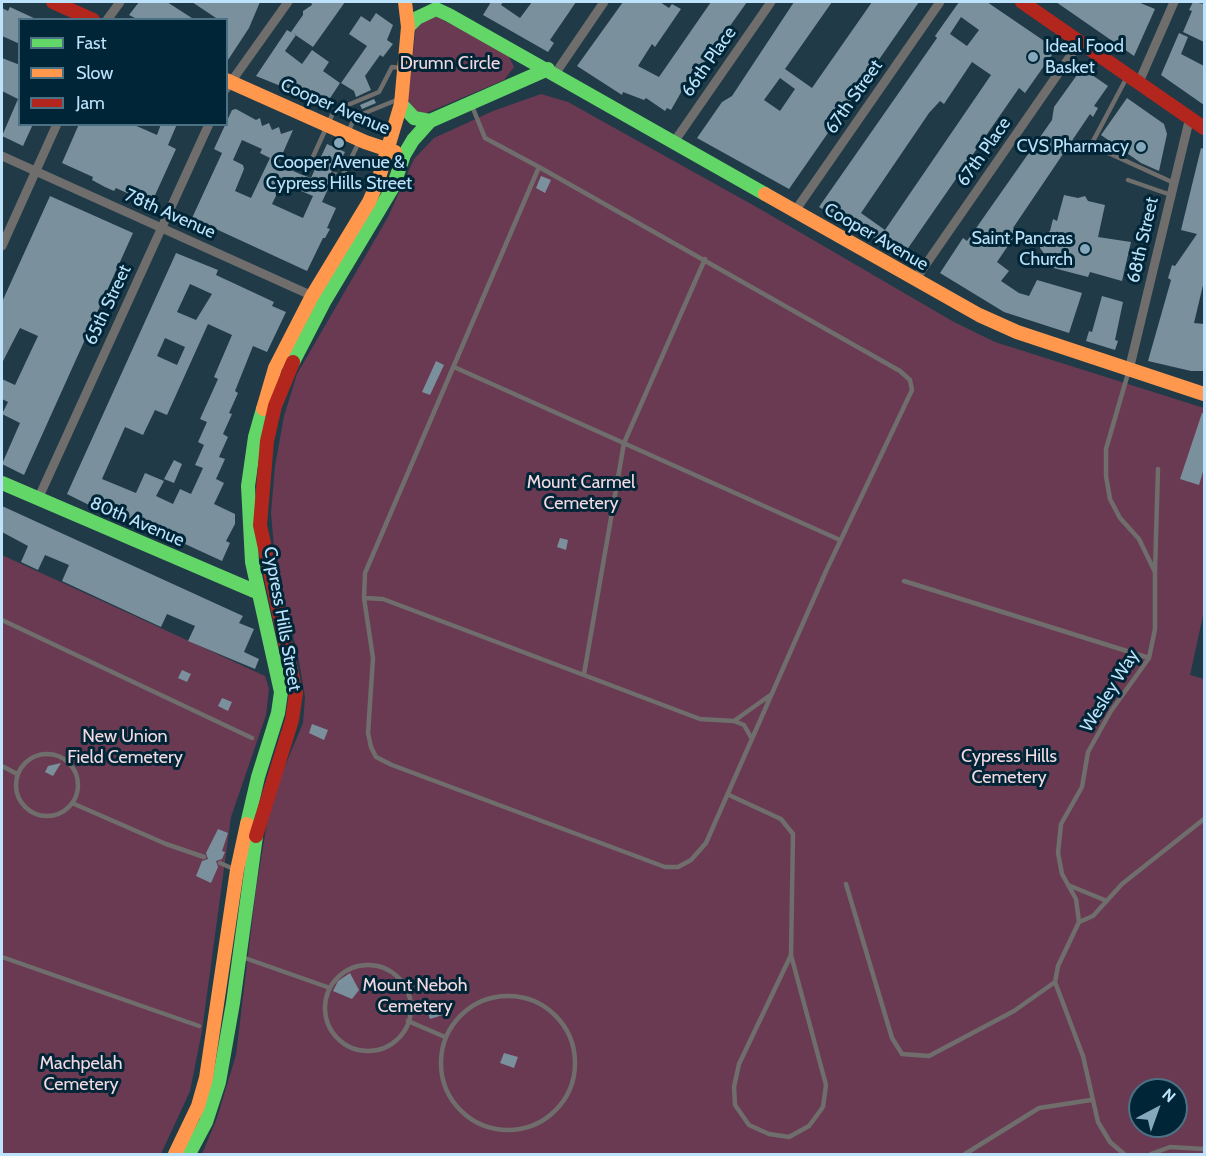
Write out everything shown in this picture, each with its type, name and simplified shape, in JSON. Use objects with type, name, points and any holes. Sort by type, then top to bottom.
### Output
[{"type":"street","points":[[53,2],[89,18]]},
{"type":"street","points":[[108,18],[120,2]]},
{"type":"street","points":[[228,83],[288,2]]},
{"type":"street","name":"Cypress Hills Street","points":[[175,1155],[198,1107],[206,1078],[250,875],[256,832],[292,720],[296,693],[260,525],[267,441],[275,406],[318,299],[374,192],[388,150],[401,101],[408,27],[405,2]]},
{"type":"street","points":[[401,101],[414,118],[430,121],[551,72],[604,2]]},
{"type":"street","name":"66th Place","points":[[674,142],[771,2]]},
{"type":"street","name":"67th Street","points":[[795,211],[940,2]]},
{"type":"street","points":[[1134,79],[1174,2]]},
{"type":"street","points":[[1026,3],[1204,128]]},
{"type":"street","name":"Cooper Avenue","points":[[408,27],[437,5],[915,280],[1017,332],[1204,394]]},
{"type":"street","name":"67th Place","points":[[915,280],[1080,42]]},
{"type":"street","name":"Cooper Avenue","points":[[228,83],[354,137],[404,155],[430,121]]},
{"type":"street","name":"68th Street","points":[[1129,370],[1190,117]]},
{"type":"street","points":[[2,246],[56,126]]},
{"type":"street","name":"65th Street","points":[[38,499],[208,126]]},
{"type":"street","name":"Cypress Hills Street","points":[[189,1155],[206,1122],[219,1082],[232,955],[237,870],[258,777],[278,713],[281,692],[252,562],[248,486],[255,437],[275,368],[393,187],[404,155]]},
{"type":"street","name":"78th Avenue","points":[[2,156],[318,299]]},
{"type":"street","name":"80th Avenue","points":[[2,483],[259,593]]},
{"type":"lane","points":[[317,165],[312,159],[332,115],[349,104],[379,92],[392,67],[404,68]]},
{"type":"lane","points":[[1134,79],[1091,145],[1174,183]]},
{"type":"lane","points":[[379,92],[383,105]]},
{"type":"lane","points":[[355,117],[383,105],[401,101]]},
{"type":"lane","points":[[342,177],[354,137],[355,117],[349,104]]},
{"type":"lane","points":[[471,104],[485,138],[539,167],[705,259],[900,370],[910,380],[912,390],[769,696],[729,795],[706,843],[692,860],[678,867],[665,867],[376,757],[368,733],[373,658],[364,598],[365,573],[539,167]]},
{"type":"lane","points":[[335,174],[374,192]]},
{"type":"lane","points":[[1128,180],[1171,195]]},
{"type":"lane","points":[[584,674],[624,443],[705,259]]},
{"type":"lane","points":[[454,368],[840,540]]},
{"type":"lane","name":"Wesley Way","points":[[1079,922],[1076,899],[1062,874],[1058,853],[1061,824],[1082,787],[1088,752],[1111,711],[1149,658],[1155,629],[1155,572],[1139,539],[1115,508],[1106,476],[1106,449],[1129,370]]},
{"type":"lane","points":[[1155,572],[1158,469]]},
{"type":"lane","points":[[904,581],[1149,658]]},
{"type":"lane","points":[[364,598],[383,599],[700,718],[734,721],[744,725],[752,739]]},
{"type":"lane","points":[[2,620],[252,738]]},
{"type":"lane","points":[[734,721],[769,696]]},
{"type":"lane","points":[[48,753],[58,755],[66,760],[77,775],[77,794],[72,803],[55,815],[35,814],[20,802],[15,783],[17,774],[29,758],[48,753]]},
{"type":"lane","points":[[2,766],[17,774]]},
{"type":"lane","points":[[729,795],[781,819],[793,834],[791,956],[826,1085],[823,1107],[809,1126],[789,1137],[769,1134],[749,1125],[735,1105],[734,1087],[739,1064],[791,956]]},
{"type":"lane","points":[[72,803],[166,844],[204,857]]},
{"type":"lane","points":[[1124,1155],[1110,1143],[1098,1122],[1091,1100],[1083,1056],[1055,982],[1058,966],[1079,922],[1093,916],[1122,884],[1204,819]]},
{"type":"lane","points":[[220,863],[250,875]]},
{"type":"lane","points":[[846,884],[892,1038],[902,1054],[929,1056],[1014,1011],[1055,982]]},
{"type":"lane","points":[[1068,885],[1107,901]]},
{"type":"lane","points":[[232,955],[330,988]]},
{"type":"lane","points":[[2,957],[199,1026]]},
{"type":"lane","points":[[370,965],[381,967],[393,974],[409,995],[408,1021],[402,1034],[391,1044],[378,1050],[364,1051],[350,1047],[339,1040],[326,1019],[325,1007],[330,988],[346,971],[370,965]]},
{"type":"lane","points":[[512,995],[532,999],[551,1010],[565,1026],[573,1046],[576,1066],[571,1087],[560,1106],[544,1120],[525,1128],[504,1130],[483,1125],[465,1115],[446,1089],[442,1079],[440,1058],[445,1037],[456,1019],[471,1005],[491,997],[512,995]]},
{"type":"lane","points":[[408,1021],[445,1037]]},
{"type":"lane","points":[[965,1155],[1039,1108],[1091,1100]]},
{"type":"lane","points":[[1151,1155],[1170,1147],[1204,1149]]},
{"type":"green space","name":"Drumn Circle","points":[[435,16],[506,51],[514,67],[504,80],[424,114],[417,113],[411,107],[408,99],[416,26],[422,19]]},
{"type":"green space","points":[[541,94],[568,102],[760,209],[954,322],[995,342],[1204,408],[1204,611],[1190,675],[1204,679],[1204,1154],[202,1154],[217,1118],[236,1055],[256,889],[268,817],[280,778],[303,723],[305,697],[275,559],[271,513],[275,466],[284,416],[297,374],[388,217],[414,159],[434,138],[493,111]]},
{"type":"green space","name":"New Union Field Cemetery","points":[[2,555],[265,676],[269,689],[266,715],[231,817],[202,1031],[190,1091],[161,1154],[2,1154]]},
{"type":"building","points":[[139,2],[167,2],[192,18],[135,18],[129,15]]},
{"type":"building","points":[[192,2],[260,2],[249,28],[228,60],[228,18],[216,18]]},
{"type":"building","points":[[311,2],[345,2],[313,47],[291,32],[303,15],[303,11],[312,5]]},
{"type":"building","points":[[491,2],[503,2],[501,5],[520,18],[532,2],[576,2],[550,40],[554,43],[548,52],[483,15]]},
{"type":"building","points":[[623,2],[660,2],[669,8],[672,4],[681,9],[655,47],[652,44],[638,66],[659,77],[711,2],[747,2],[703,64],[691,75],[671,110],[667,108],[665,111],[646,98],[644,100],[623,92],[622,95],[577,66]]},
{"type":"building","points":[[794,2],[832,2],[785,69],[812,88],[872,2],[919,2],[789,189],[697,138],[722,102],[732,96]],"holes":[[[780,78],[795,89],[780,111],[764,100]]]},
{"type":"building","points":[[959,2],[987,2],[1056,49],[1025,93],[1019,88],[904,254],[819,207],[937,38],[935,36]],"holes":[[[961,17],[979,30],[967,46],[950,34]],[[972,62],[991,75],[885,230],[861,213],[929,113],[940,101],[944,104]]]},
{"type":"building","points":[[1056,2],[1138,2],[1155,9],[1134,56]]},
{"type":"building","points":[[1193,2],[1204,4],[1204,42],[1183,32],[1192,11],[1189,10]]},
{"type":"building","points":[[10,7],[34,18],[18,18],[18,43],[2,36],[2,8],[8,11]]},
{"type":"building","points":[[376,13],[393,25],[387,40],[393,44],[383,57],[380,55],[365,76],[371,90],[356,97],[354,91],[341,83],[367,46],[349,34],[361,16],[370,22]]},
{"type":"building","points":[[287,30],[296,35],[285,51],[302,64],[312,50],[329,62],[323,71],[340,83],[323,109],[305,96],[256,76]]},
{"type":"building","points":[[1179,33],[1188,37],[1181,54],[1204,66],[1204,105],[1161,75]]},
{"type":"building","points":[[2,58],[18,64],[18,99],[2,91]]},
{"type":"building","points":[[1082,68],[1108,86],[1094,106],[1098,108],[1093,117],[1090,114],[1013,228],[1018,231],[997,262],[1009,271],[1001,281],[1019,293],[1029,296],[1037,280],[1082,293],[1069,333],[1004,312],[940,273],[963,238],[967,241],[1052,120],[1054,107]]},
{"type":"building","name":"CVS Pharmacy","points":[[1127,98],[1164,124],[1167,134],[1159,171],[1141,163],[1101,135]]},
{"type":"building","points":[[18,99],[18,126],[32,126],[23,146],[2,136]]},
{"type":"building","points":[[374,99],[376,103],[362,109],[360,105]]},
{"type":"building","points":[[236,109],[256,120],[260,118],[262,126],[269,123],[272,130],[279,127],[281,134],[293,130],[278,164],[311,178],[315,169],[320,168],[319,161],[327,144],[345,152],[336,170],[331,172],[333,178],[322,202],[336,208],[327,228],[330,229],[323,238],[307,271],[192,218],[222,153],[214,149],[225,126],[228,126],[232,110]],"holes":[[[242,140],[262,149],[260,153],[270,158],[251,198],[235,191],[244,169],[243,165],[233,160]],[[282,183],[313,196],[303,218],[272,204]]]},
{"type":"building","points":[[78,126],[137,126],[157,135],[160,126],[176,126],[168,145],[176,149],[151,204],[116,188],[114,191],[105,187],[92,180],[93,177],[62,163]]},
{"type":"building","points":[[1201,148],[1204,149],[1204,281],[1194,323],[1204,324],[1204,371],[1191,371],[1148,361],[1171,280],[1168,278],[1172,265],[1175,266],[1197,234],[1181,230]]},
{"type":"building","points":[[541,176],[551,180],[545,193],[536,188]]},
{"type":"building","name":"Saint Pancras Church","points":[[1064,195],[1078,198],[1085,196],[1088,201],[1105,205],[1098,237],[1131,242],[1122,281],[1090,272],[1088,277],[1042,265],[1045,255],[1040,248],[1041,237],[1050,231],[1053,219],[1057,221]]},
{"type":"building","points":[[50,196],[133,233],[24,475],[2,464],[20,423],[2,414],[8,402],[2,399],[2,379],[15,385],[38,336],[20,328],[2,363],[2,302]]},
{"type":"building","points":[[176,253],[218,270],[216,275],[274,302],[272,306],[286,312],[267,352],[253,346],[235,391],[238,393],[223,434],[228,437],[219,457],[225,459],[216,479],[224,483],[214,504],[235,514],[235,524],[226,541],[230,543],[222,561],[109,509],[107,514],[67,494]],"holes":[[[190,284],[212,294],[196,320],[177,312]],[[208,324],[232,335],[214,377],[218,379],[200,419],[207,422],[198,442],[204,445],[195,465],[203,468],[191,494],[180,489],[173,504],[156,496],[164,481],[145,473],[136,493],[102,479],[125,427],[143,435],[155,410],[167,415]],[[165,338],[185,347],[177,365],[157,356]]]},
{"type":"building","points":[[1102,296],[1123,302],[1115,350],[1086,341],[1089,331],[1092,332]]},
{"type":"building","points":[[436,361],[444,365],[430,395],[422,392]]},
{"type":"building","points":[[1202,413],[1204,413],[1204,468],[1199,485],[1180,479]]},
{"type":"building","points":[[174,460],[182,464],[174,483],[164,479]]},
{"type":"building","points":[[2,506],[243,616],[239,623],[254,629],[244,652],[259,659],[255,669],[188,641],[195,626],[167,614],[161,627],[62,581],[69,565],[45,555],[38,570],[21,562],[28,546],[2,532]]},
{"type":"building","points":[[560,538],[568,540],[566,550],[557,547]]},
{"type":"building","points":[[182,670],[191,674],[187,682],[178,678]]},
{"type":"building","points":[[222,698],[232,702],[228,711],[218,706]]},
{"type":"building","points":[[312,724],[328,730],[324,740],[309,733]]},
{"type":"building","points":[[61,763],[53,776],[45,772],[48,766]]},
{"type":"building","points":[[218,829],[228,833],[222,851],[225,852],[222,859],[216,861],[218,867],[211,883],[196,876],[202,861],[208,859],[206,853]]},
{"type":"building","points":[[350,973],[359,990],[352,999],[333,991],[338,981]]},
{"type":"building","points":[[440,1004],[443,1015],[430,1019],[426,1008]]},
{"type":"building","points":[[504,1053],[518,1057],[514,1068],[500,1063]]},
{"type":"traffic: fast","points":[[408,27],[417,18],[436,9],[449,15],[765,194]]},
{"type":"traffic: fast","points":[[293,362],[324,302],[393,187],[404,155],[413,140],[430,121],[548,69]]},
{"type":"traffic: fast","points":[[401,104],[414,118],[430,121]]},
{"type":"traffic: fast","points":[[247,824],[258,777],[278,713],[281,692],[252,562],[248,486],[255,437],[263,409]]},
{"type":"traffic: fast","points":[[2,483],[259,593]]},
{"type":"traffic: fast","points":[[189,1154],[206,1122],[219,1082],[233,1003],[256,836]]},
{"type":"traffic: slow","points":[[263,409],[275,368],[312,296],[369,202],[378,181],[401,104],[408,27],[405,2]]},
{"type":"traffic: slow","points":[[228,81],[365,142],[395,152]]},
{"type":"traffic: slow","points":[[765,194],[979,315],[1017,332],[1204,394]]},
{"type":"traffic: slow","points":[[175,1154],[198,1106],[206,1078],[237,870],[247,824]]},
{"type":"traffic: jam","points":[[53,2],[89,18]]},
{"type":"traffic: jam","points":[[1022,2],[1204,128]]},
{"type":"traffic: jam","points":[[256,836],[292,720],[296,693],[260,525],[267,441],[275,406],[293,362]]},
{"type":"place","name":"Ideal Food Basket","points":[[1033,57]]},
{"type":"place","name":"Cooper Avenue & Cypress Hills Street","points":[[339,143]]},
{"type":"place","name":"CVS Pharmacy","points":[[1141,147]]},
{"type":"place","name":"Saint Pancras Church","points":[[1085,249]]},
{"type":"park label","name":"Mount Carmel Cemetery","points":[[581,493]]},
{"type":"park label","name":"Cypress Hills Cemetery","points":[[1009,768]]},
{"type":"park label","name":"Mount Neboh Cemetery","points":[[415,996]]},
{"type":"park label","name":"Machpelah Cemetery","points":[[81,1074]]}]
